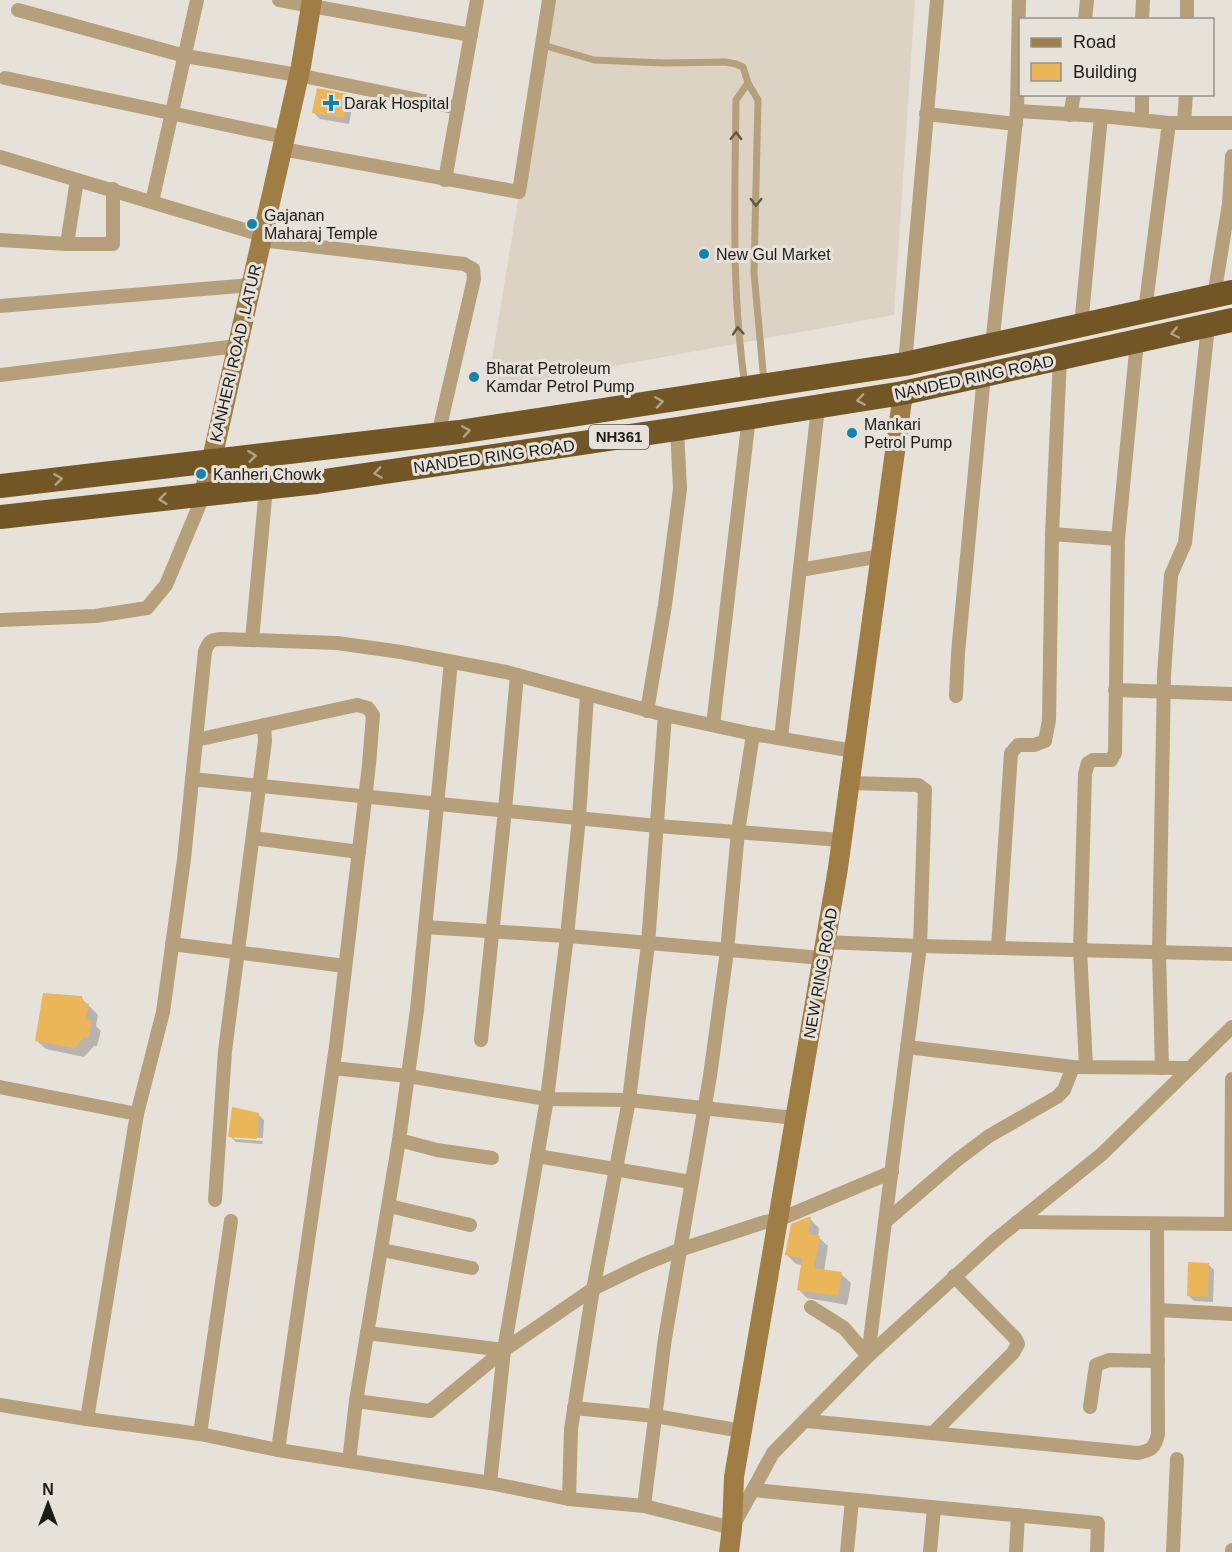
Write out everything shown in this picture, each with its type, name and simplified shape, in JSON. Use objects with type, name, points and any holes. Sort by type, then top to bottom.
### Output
[{"type":"highway","name":"NH361","points":[[0,486],[438,435],[905,364],[1223,294]]},
{"type":"highway","name":"NANDED RING ROAD","points":[[0,517],[266,488],[677,429],[903,393],[1232,320]]},
{"type":"street","points":[[152,202],[197,0]]},
{"type":"street","points":[[279,0],[312,3],[471,35]]},
{"type":"street","points":[[445,180],[477,0]]},
{"type":"street","points":[[5,78],[172,114],[283,143],[445,180],[519,192],[549,0]]},
{"type":"street","points":[[905,364],[937,0]]},
{"type":"street","points":[[992,345],[1016,118],[1019,0]]},
{"type":"street","points":[[1085,18],[1087,0]]},
{"type":"street","points":[[1142,18],[1143,0]]},
{"type":"street","points":[[1186,0],[1187,18]]},
{"type":"street","name":"KANHERI ROAD ,LATUR","points":[[204,494],[312,3]]},
{"type":"street","points":[[18,10],[185,56],[298,75],[458,108]]},
{"type":"street","points":[[1070,115],[1074,96]]},
{"type":"street","points":[[1142,96],[1142,120]]},
{"type":"street","points":[[1184,123],[1186,96]]},
{"type":"street","points":[[926,114],[1016,118],[1070,115],[1169,123],[1232,123]]},
{"type":"street","points":[[1081,326],[1101,116]]},
{"type":"street","points":[[1145,312],[1169,123]]},
{"type":"street","points":[[1223,294],[1232,156]]},
{"type":"street","points":[[0,157],[113,189],[262,237],[471,267],[474,279],[438,435]]},
{"type":"street","points":[[67,244],[77,180]]},
{"type":"street","points":[[0,240],[114,244],[113,189]]},
{"type":"street","points":[[0,306],[251,285]]},
{"type":"street","points":[[1162,1068],[1159,952],[1163,691],[1171,575],[1185,543],[1208,326]]},
{"type":"street","points":[[885,1222],[989,1136],[1057,1097],[1080,1066],[1080,950],[1086,766],[1093,760],[1114,758],[1118,539],[1137,341]]},
{"type":"street","points":[[0,375],[237,346]]},
{"type":"street","points":[[998,948],[1011,753],[1018,745],[1040,743],[1047,736],[1052,534],[1060,358]]},
{"type":"street","points":[[956,696],[984,375]]},
{"type":"street","name":"NEW RING ROAD","points":[[729,1552],[734,1477],[842,840],[903,393]]},
{"type":"street","points":[[781,738],[818,406]]},
{"type":"street","points":[[712,725],[749,417]]},
{"type":"street","points":[[647,711],[665,605],[680,489],[677,429]]},
{"type":"street","points":[[252,640],[266,488]]},
{"type":"street","points":[[0,620],[96,616],[147,608],[166,585],[204,494]]},
{"type":"street","points":[[1052,534],[1118,539]]},
{"type":"street","points":[[800,570],[881,556]]},
{"type":"street","points":[[87,1419],[137,1114],[163,1012],[192,779],[205,651],[208,643],[214,639],[337,643],[401,652],[517,675],[665,715],[753,734],[854,751]]},
{"type":"street","points":[[349,1461],[356,1401],[389,1206],[417,1010],[451,662]]},
{"type":"street","points":[[481,1040],[517,675]]},
{"type":"street","points":[[1115,690],[1232,694]]},
{"type":"street","points":[[490,1483],[504,1350],[547,1099],[579,818],[587,695]]},
{"type":"street","points":[[196,740],[347,706],[357,705],[368,708],[373,715],[366,796],[333,1068],[278,1450]]},
{"type":"street","points":[[569,1499],[571,1429],[574,1408],[629,1100],[648,944],[665,715]]},
{"type":"street","points":[[215,1200],[225,1051],[260,786],[265,741],[264,724]]},
{"type":"street","points":[[644,1506],[679,1250],[704,1108],[727,951],[738,832],[753,734]]},
{"type":"street","points":[[192,779],[657,826],[842,840]]},
{"type":"street","points":[[850,783],[918,785],[925,790],[920,946],[868,1356]]},
{"type":"street","points":[[253,838],[359,852]]},
{"type":"street","points":[[425,927],[567,936],[727,951],[920,946],[1232,954]]},
{"type":"street","points":[[172,944],[345,966]]},
{"type":"street","points":[[0,1405],[200,1434],[278,1450],[490,1483],[569,1499],[644,1506],[732,1528],[773,1453],[807,1421],[868,1356],[954,1276],[1102,1154],[1232,1027]]},
{"type":"street","points":[[908,1047],[1080,1066],[1189,1068]]},
{"type":"street","points":[[333,1068],[408,1076],[547,1099],[629,1100],[795,1118]]},
{"type":"street","points":[[1017,1222],[1232,1224],[1232,1079]]},
{"type":"street","points":[[0,1087],[137,1114]]},
{"type":"street","points":[[399,1140],[437,1150],[492,1158]]},
{"type":"street","points":[[537,1156],[691,1182]]},
{"type":"street","points":[[356,1401],[430,1411],[504,1350],[594,1289],[679,1250],[765,1221],[778,1220],[891,1172]]},
{"type":"street","points":[[389,1206],[470,1225]]},
{"type":"street","points":[[200,1434],[231,1221]]},
{"type":"street","points":[[807,1421],[1137,1453],[1149,1452],[1155,1446],[1158,1434],[1157,1225]]},
{"type":"street","points":[[382,1250],[472,1268]]},
{"type":"street","points":[[933,1433],[1013,1353],[1018,1344],[1015,1338],[954,1276]]},
{"type":"street","points":[[811,1307],[844,1328],[868,1356]]},
{"type":"street","points":[[1158,1310],[1232,1314]]},
{"type":"street","points":[[368,1333],[504,1350]]},
{"type":"street","points":[[1090,1407],[1096,1365],[1109,1360],[1158,1361]]},
{"type":"street","points":[[574,1408],[655,1416],[742,1431]]},
{"type":"street","points":[[1173,1552],[1178,1459]]},
{"type":"street","points":[[753,1490],[1098,1523],[1097,1552]]},
{"type":"street","points":[[848,1552],[852,1500]]},
{"type":"street","points":[[930,1552],[934,1508]]},
{"type":"street","points":[[1016,1552],[1018,1515]]},
{"type":"lane","points":[[543,45],[594,60],[664,63],[724,62],[743,67],[748,83],[758,100],[755,387]]},
{"type":"lane","points":[[748,83],[736,100],[735,274],[738,336],[755,387]]},
{"type":"shaded area","name":"New Gul Market","points":[[551,0],[915,0],[894,315],[487,389]]},
{"type":"building","points":[[317,88],[348,94],[344,118],[312,113]]},
{"type":"building","points":[[43,993],[82,996],[83,1002],[89,1004],[86,1019],[92,1020],[88,1038],[84,1037],[75,1048],[35,1041]]},
{"type":"building","points":[[232,1107],[259,1113],[257,1139],[228,1137]]},
{"type":"building","points":[[811,1217],[808,1234],[820,1236],[814,1268],[842,1272],[838,1296],[797,1290],[802,1258],[785,1255],[791,1224]]},
{"type":"building","points":[[1188,1262],[1209,1263],[1208,1297],[1187,1296]]},
{"type":"place","name":"Darak Hospital","points":[[331,103]]},
{"type":"place","name":"Gajanan Maharaj Temple","points":[[252,224]]},
{"type":"place","name":"New Gul Market","points":[[704,254]]},
{"type":"place","name":"Bharat Petroleum Kamdar Petrol Pump","points":[[474,377]]},
{"type":"place","name":"Mankari Petrol Pump","points":[[852,433]]},
{"type":"place","name":"Kanheri Chowk","points":[[201,474]]}]
